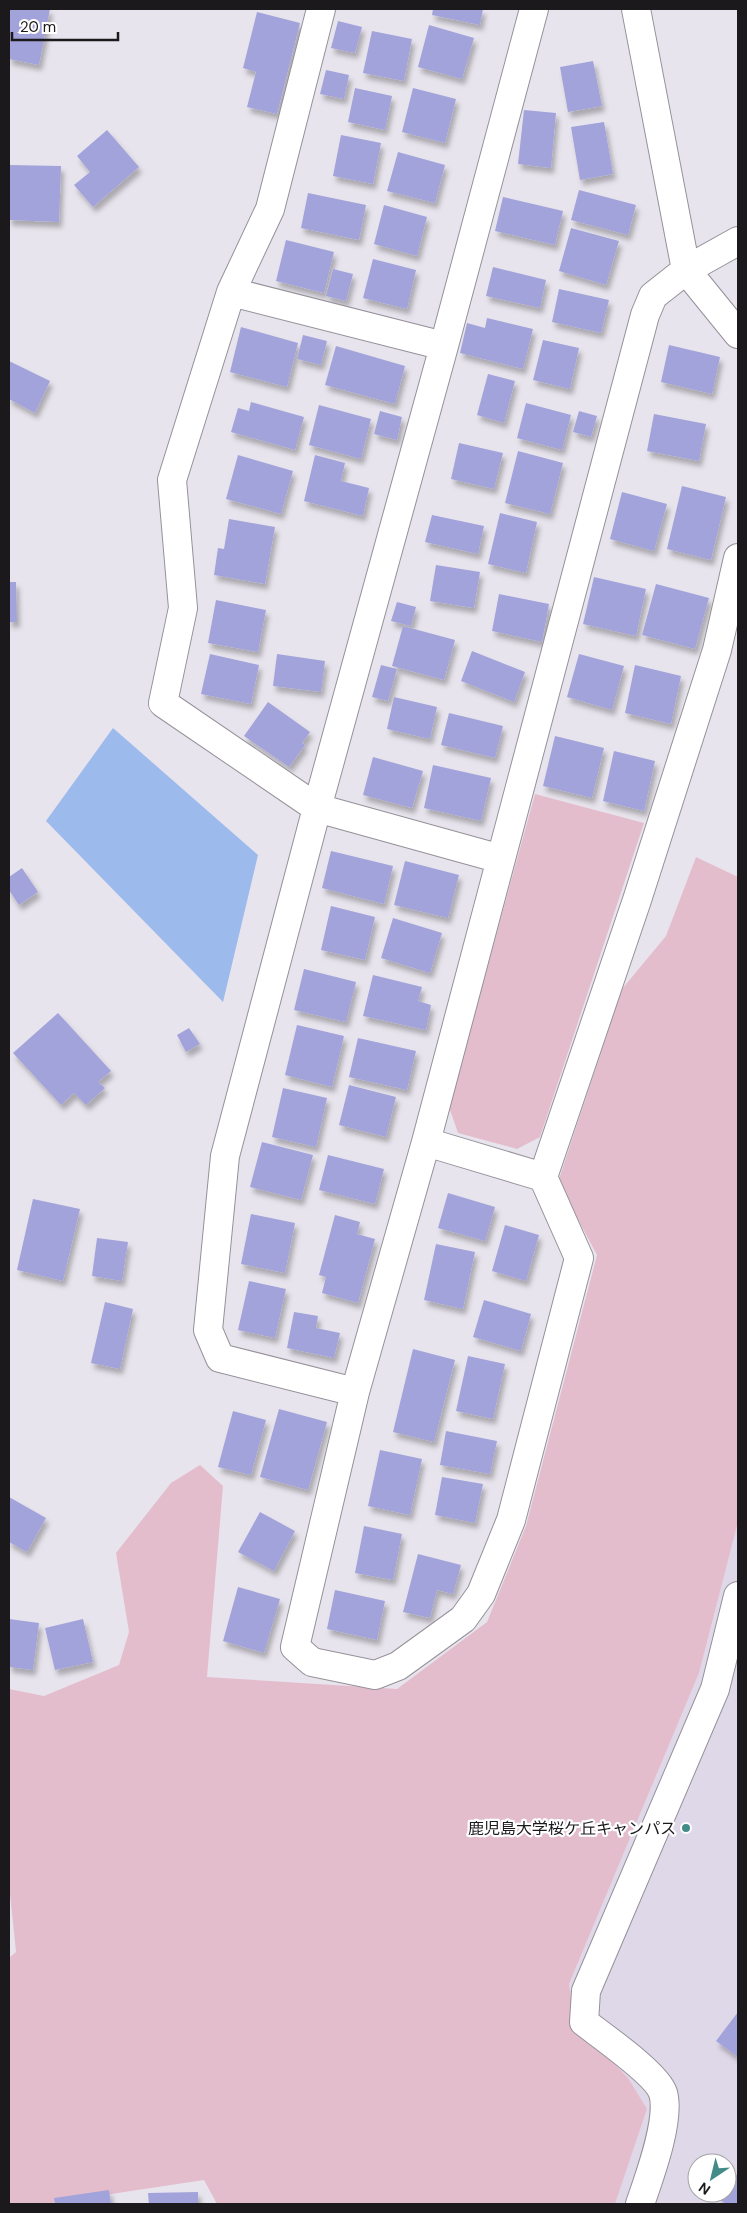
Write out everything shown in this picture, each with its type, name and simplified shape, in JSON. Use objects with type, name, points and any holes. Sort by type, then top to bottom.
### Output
[{"type":"street","points":[[321,9],[270,208],[231,292],[172,480],[183,608],[163,703],[316,808],[501,859]]},
{"type":"street","points":[[355,1392],[220,1358],[208,1330],[225,1156],[316,808],[444,346],[534,9]]},
{"type":"street","points":[[636,9],[686,270],[738,334]]},
{"type":"street","points":[[738,241],[686,270],[653,296],[645,315],[426,1142],[355,1392],[295,1647],[312,1662],[375,1674],[398,1666],[463,1618],[481,1594],[510,1520],[579,1258],[544,1177],[634,909],[728,653],[738,558]]},
{"type":"street","points":[[231,292],[444,346]]},
{"type":"street","points":[[426,1142],[544,1177]]},
{"type":"street","points":[[640,2204],[652,2170],[664,2116],[663,2092],[648,2073],[584,2022],[586,1991],[714,1689],[738,1596]]},
{"type":"shaded area","points":[[535,794],[644,823],[540,1137],[517,1149],[458,1133],[449,1107]]},
{"type":"shaded area","points":[[696,857],[738,877],[738,1522],[699,1673],[569,1984],[575,2024],[628,2078],[647,2109],[615,2204],[217,2204],[204,2180],[45,2204],[9,2204],[9,1958],[16,1952],[9,1884],[9,1689],[44,1696],[119,1665],[129,1632],[116,1553],[171,1483],[200,1465],[223,1486],[207,1677],[397,1689],[487,1622],[526,1526],[597,1255],[558,1182],[622,989],[666,936]]},
{"type":"shaded area","name":"鹿児島大学桜ケ丘キャンパス","points":[[738,1522],[738,2204],[615,2204],[647,2109],[575,2024],[569,1984],[699,1673]]},
{"type":"water","points":[[113,728],[258,855],[223,1002],[46,821]]},
{"type":"building","points":[[9,9],[50,9],[39,65],[9,59]]},
{"type":"building","points":[[433,9],[483,9],[480,25],[432,15]]},
{"type":"building","points":[[257,12],[300,23],[277,114],[247,107],[256,72],[243,68]]},
{"type":"building","points":[[338,21],[362,27],[355,53],[331,48]]},
{"type":"building","points":[[429,25],[474,38],[462,79],[418,67]]},
{"type":"building","points":[[372,31],[412,39],[404,81],[363,73]]},
{"type":"building","points":[[593,61],[602,106],[568,112],[560,67]]},
{"type":"building","points":[[326,70],[349,75],[344,99],[320,94]]},
{"type":"building","points":[[355,88],[392,96],[385,130],[348,122]]},
{"type":"building","points":[[413,88],[456,99],[445,143],[402,132]]},
{"type":"building","points":[[524,110],[556,113],[551,168],[518,164]]},
{"type":"building","points":[[604,122],[613,174],[580,180],[571,127]]},
{"type":"building","points":[[107,130],[139,167],[93,207],[74,185],[90,172],[77,156]]},
{"type":"building","points":[[341,135],[381,143],[373,184],[333,176]]},
{"type":"building","points":[[398,152],[445,165],[435,203],[387,191]]},
{"type":"building","points":[[9,165],[61,166],[59,222],[9,220]]},
{"type":"building","points":[[579,190],[636,205],[628,235],[571,220]]},
{"type":"building","points":[[308,193],[366,205],[359,240],[301,228]]},
{"type":"building","points":[[503,197],[563,211],[555,245],[495,231]]},
{"type":"building","points":[[384,205],[427,217],[417,256],[374,244]]},
{"type":"building","points":[[571,228],[619,241],[606,285],[559,271]]},
{"type":"building","points":[[286,240],[334,252],[324,293],[276,281]]},
{"type":"building","points":[[373,259],[416,270],[407,309],[363,298]]},
{"type":"building","points":[[493,267],[546,280],[540,308],[486,296]]},
{"type":"building","points":[[333,269],[353,274],[346,301],[326,296]]},
{"type":"building","points":[[559,289],[609,300],[601,333],[552,322]]},
{"type":"building","points":[[487,318],[533,329],[523,369],[460,353],[467,323],[485,328]]},
{"type":"building","points":[[241,327],[298,343],[287,387],[230,372]]},
{"type":"building","points":[[303,335],[327,341],[321,365],[297,359]]},
{"type":"building","points":[[543,340],[579,348],[570,389],[533,380]]},
{"type":"building","points":[[669,345],[720,357],[712,394],[661,382]]},
{"type":"building","points":[[336,346],[405,366],[395,404],[325,385]]},
{"type":"building","points":[[9,361],[50,381],[35,413],[9,399]]},
{"type":"building","points":[[488,374],[515,381],[504,423],[477,415]]},
{"type":"building","points":[[251,402],[304,417],[295,450],[231,432],[238,408],[249,411]]},
{"type":"building","points":[[526,403],[571,415],[562,450],[517,438]]},
{"type":"building","points":[[319,405],[371,419],[361,459],[309,445]]},
{"type":"building","points":[[380,411],[402,417],[397,440],[374,434]]},
{"type":"building","points":[[579,411],[597,416],[591,437],[573,432]]},
{"type":"building","points":[[654,414],[706,424],[699,461],[647,451]]},
{"type":"building","points":[[459,443],[503,453],[494,489],[451,479]]},
{"type":"building","points":[[518,451],[563,463],[550,514],[505,503]]},
{"type":"building","points":[[238,455],[293,471],[281,514],[226,499]]},
{"type":"building","points":[[315,455],[345,463],[341,481],[369,488],[363,516],[304,501]]},
{"type":"building","points":[[682,486],[726,497],[711,560],[667,549]]},
{"type":"building","points":[[622,492],[667,504],[654,551],[610,539]]},
{"type":"building","points":[[500,513],[537,522],[526,573],[488,564]]},
{"type":"building","points":[[432,515],[484,526],[478,554],[425,542]]},
{"type":"building","points":[[229,519],[275,527],[265,584],[214,575],[218,548],[224,549]]},
{"type":"building","points":[[436,565],[480,572],[474,608],[430,601]]},
{"type":"building","points":[[594,577],[646,589],[636,636],[583,624]]},
{"type":"building","points":[[9,582],[16,582],[17,622],[9,622]]},
{"type":"building","points":[[656,584],[709,598],[695,649],[642,635]]},
{"type":"building","points":[[499,594],[549,604],[542,642],[492,631]]},
{"type":"building","points":[[216,600],[266,610],[258,652],[208,643]]},
{"type":"building","points":[[397,602],[416,607],[411,626],[391,621]]},
{"type":"building","points":[[403,626],[455,640],[444,680],[392,666]]},
{"type":"building","points":[[472,651],[525,672],[514,702],[461,681]]},
{"type":"building","points":[[210,654],[259,665],[251,704],[201,694]]},
{"type":"building","points":[[277,654],[325,661],[321,692],[273,686]]},
{"type":"building","points":[[579,654],[624,666],[612,710],[567,697]]},
{"type":"building","points":[[381,665],[397,669],[388,701],[372,697]]},
{"type":"building","points":[[635,665],[681,676],[671,724],[625,713]]},
{"type":"building","points":[[394,697],[437,707],[430,739],[387,729]]},
{"type":"building","points":[[268,702],[310,732],[302,743],[305,745],[289,767],[244,736]]},
{"type":"building","points":[[449,713],[503,726],[495,758],[441,745]]},
{"type":"building","points":[[555,736],[604,748],[592,798],[543,786]]},
{"type":"building","points":[[614,751],[655,761],[644,811],[603,801]]},
{"type":"building","points":[[373,757],[423,771],[412,808],[363,795]]},
{"type":"building","points":[[433,765],[491,778],[481,821],[424,808]]},
{"type":"building","points":[[331,851],[393,866],[384,904],[322,888]]},
{"type":"building","points":[[405,861],[459,875],[448,918],[394,905]]},
{"type":"building","points":[[22,868],[38,892],[19,905],[9,890],[9,877]]},
{"type":"building","points":[[331,906],[375,917],[365,960],[321,950]]},
{"type":"building","points":[[393,918],[442,933],[430,973],[381,958]]},
{"type":"building","points":[[304,969],[356,982],[346,1022],[294,1010]]},
{"type":"building","points":[[373,975],[422,987],[418,1001],[431,1005],[426,1030],[363,1016]]},
{"type":"building","points":[[58,1013],[111,1071],[98,1082],[105,1088],[86,1105],[74,1093],[61,1105],[13,1053]]},
{"type":"building","points":[[297,1025],[344,1036],[332,1087],[285,1075]]},
{"type":"building","points":[[189,1028],[200,1044],[186,1052],[177,1035]]},
{"type":"building","points":[[358,1038],[416,1051],[407,1090],[349,1077]]},
{"type":"building","points":[[349,1085],[396,1097],[386,1137],[339,1125]]},
{"type":"building","points":[[283,1088],[327,1098],[316,1147],[272,1137]]},
{"type":"building","points":[[262,1142],[313,1155],[301,1200],[250,1187]]},
{"type":"building","points":[[328,1155],[384,1169],[375,1204],[319,1190]]},
{"type":"building","points":[[448,1193],[495,1207],[485,1241],[438,1228]]},
{"type":"building","points":[[33,1199],[80,1209],[63,1281],[17,1270]]},
{"type":"building","points":[[251,1214],[295,1223],[285,1273],[241,1264]]},
{"type":"building","points":[[335,1215],[360,1222],[357,1234],[375,1239],[358,1303],[322,1293],[326,1277],[319,1275]]},
{"type":"building","points":[[505,1225],[539,1235],[526,1281],[492,1271]]},
{"type":"building","points":[[97,1238],[128,1242],[122,1281],[92,1276]]},
{"type":"building","points":[[436,1244],[475,1252],[463,1309],[424,1300]]},
{"type":"building","points":[[249,1281],[286,1289],[275,1338],[238,1330]]},
{"type":"building","points":[[484,1300],[531,1314],[521,1351],[473,1337]]},
{"type":"building","points":[[105,1302],[133,1309],[120,1369],[91,1363]]},
{"type":"building","points":[[294,1312],[318,1316],[316,1328],[340,1333],[334,1358],[287,1348]]},
{"type":"building","points":[[413,1349],[455,1360],[434,1442],[393,1432]]},
{"type":"building","points":[[468,1356],[505,1364],[493,1419],[456,1411]]},
{"type":"building","points":[[279,1409],[327,1422],[308,1490],[260,1477]]},
{"type":"building","points":[[233,1411],[266,1420],[251,1475],[218,1467]]},
{"type":"building","points":[[446,1431],[497,1441],[490,1474],[440,1465]]},
{"type":"building","points":[[380,1450],[422,1459],[410,1515],[368,1506]]},
{"type":"building","points":[[442,1477],[483,1484],[475,1523],[435,1515]]},
{"type":"building","points":[[9,1497],[46,1518],[27,1552],[9,1542]]},
{"type":"building","points":[[260,1512],[295,1531],[274,1571],[238,1552]]},
{"type":"building","points":[[364,1526],[402,1534],[393,1580],[355,1573]]},
{"type":"building","points":[[418,1554],[461,1565],[453,1594],[437,1590],[430,1618],[403,1612]]},
{"type":"building","points":[[238,1587],[280,1599],[264,1653],[223,1641]]},
{"type":"building","points":[[335,1590],[385,1601],[377,1640],[327,1629]]},
{"type":"building","points":[[9,1619],[39,1623],[33,1670],[9,1667]]},
{"type":"building","points":[[83,1619],[93,1662],[55,1670],[45,1628]]},
{"type":"building","points":[[738,2012],[738,2057],[716,2041]]},
{"type":"building","points":[[738,2173],[738,2204],[726,2204],[725,2203],[737,2203]]},
{"type":"building","points":[[109,2190],[111,2204],[55,2204],[54,2198]]},
{"type":"building","points":[[198,2192],[198,2204],[149,2204],[148,2193]]},
{"type":"place","name":"鹿児島大学桜ケ丘キャンパス","points":[[686,1828]]}]
